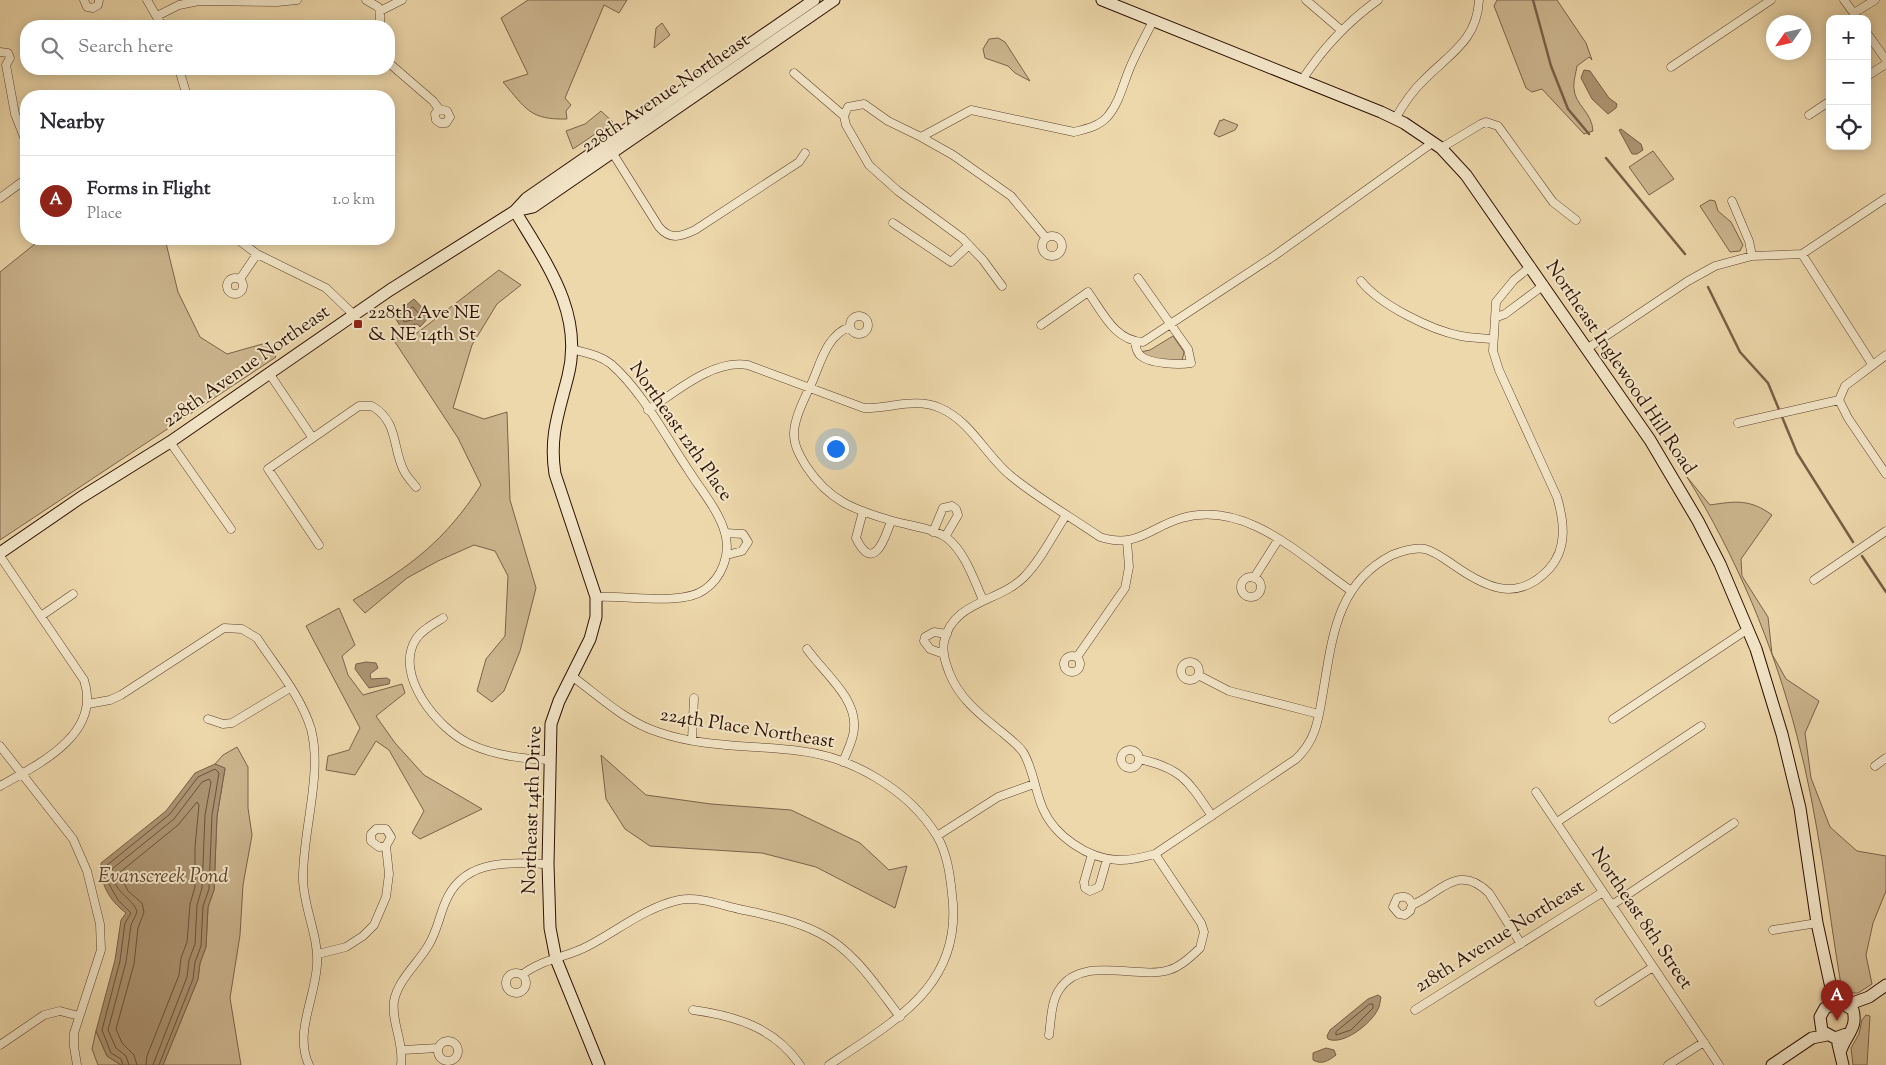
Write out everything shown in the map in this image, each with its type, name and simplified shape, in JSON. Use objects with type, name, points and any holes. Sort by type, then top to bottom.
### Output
[{"type":"street","points":[[84,0],[85,5],[90,8],[96,7],[99,0]]},
{"type":"street","points":[[147,0],[159,20]]},
{"type":"street","points":[[157,16],[186,2],[297,0]]},
{"type":"street","points":[[366,0],[380,11]]},
{"type":"street","points":[[380,11],[402,0]]},
{"type":"street","name":"228th Avenue Northeast","points":[[0,554],[80,498],[170,442],[353,314],[515,211],[527,198],[814,0]]},
{"type":"street","name":"228th Avenue Northeast","points":[[515,211],[533,207],[834,0]]},
{"type":"street","name":"Northeast Inglewood Hill Road","points":[[1102,0],[1394,118],[1436,146],[1466,175],[1588,348],[1650,440],[1693,513],[1720,564],[1748,629],[1764,674],[1792,770],[1817,923],[1830,983],[1843,1003]]},
{"type":"street","points":[[1306,0],[1341,30]]},
{"type":"street","points":[[1302,80],[1314,62],[1341,30],[1378,0]]},
{"type":"street","points":[[1394,118],[1415,89],[1468,37],[1477,19],[1479,0]]},
{"type":"street","points":[[1671,67],[1771,0]]},
{"type":"street","points":[[1844,0],[1855,15]]},
{"type":"street","points":[[1857,15],[1875,0]]},
{"type":"street","points":[[380,11],[380,20]]},
{"type":"street","points":[[921,136],[971,110],[1074,132],[1098,124],[1108,116],[1116,104],[1130,67],[1153,21]]},
{"type":"street","points":[[726,74],[731,67],[762,44],[763,34]]},
{"type":"street","points":[[1871,39],[1886,62],[1871,73]]},
{"type":"street","points":[[0,52],[5,52],[9,55],[10,61],[3,65],[20,127]]},
{"type":"street","points":[[395,68],[433,101],[439,110]]},
{"type":"street","points":[[794,73],[844,116]]},
{"type":"street","points":[[181,75],[185,90]]},
{"type":"street","points":[[1809,114],[1826,103]]},
{"type":"street","points":[[1002,286],[983,260],[969,245],[898,191],[869,165],[846,126],[844,116],[848,108],[864,104],[888,121],[921,136],[953,155],[1011,196],[1046,238]]},
{"type":"street","points":[[1041,325],[1088,292],[1118,334],[1135,342],[1144,342],[1436,146],[1481,124],[1492,123],[1503,131],[1553,202],[1576,220]]},
{"type":"street","points":[[575,165],[586,166],[604,153],[612,152],[659,227],[670,236],[680,237],[695,230],[800,162],[805,153]]},
{"type":"street","points":[[0,198],[20,184]]},
{"type":"street","points":[[1588,348],[1688,281],[1715,266],[1752,256],[1802,254],[1886,198]]},
{"type":"street","points":[[1732,201],[1749,241],[1752,256]]},
{"type":"street","points":[[515,211],[553,274],[564,297],[570,322],[572,349]]},
{"type":"street","points":[[893,223],[951,262],[969,245]]},
{"type":"street","points":[[245,245],[257,254],[320,284],[338,298],[353,314]]},
{"type":"street","points":[[240,279],[257,254]]},
{"type":"street","points":[[1802,254],[1872,364]]},
{"type":"street","points":[[1066,515],[1024,578],[960,615],[947,634],[944,654],[950,675],[961,694],[971,706],[1022,751],[1043,810],[1051,822],[1077,846],[1099,857],[1129,860],[1155,854],[1296,759],[1312,741],[1341,610],[1350,590],[1377,565],[1403,551],[1425,549],[1484,584],[1495,588],[1520,588],[1532,583],[1552,566],[1559,553],[1563,538],[1562,517],[1557,497],[1498,370],[1492,339],[1497,316],[1495,309],[1500,295],[1531,266]]},
{"type":"street","points":[[1135,342],[1136,351],[1142,358],[1179,366],[1191,363],[1188,349],[1138,278]]},
{"type":"street","points":[[1361,281],[1366,287],[1393,307],[1431,326],[1460,336],[1492,339]]},
{"type":"street","points":[[1497,316],[1505,314],[1544,285]]},
{"type":"street","points":[[850,327],[842,329],[831,342],[810,387],[794,432],[799,454],[824,490],[842,503],[863,512],[945,537],[962,555],[984,600]]},
{"type":"street","name":"Northeast 12th Place","points":[[572,349],[597,356],[610,363],[619,372],[648,410],[712,507],[725,533]]},
{"type":"street","name":"Northeast 14th Drive","points":[[572,349],[568,375],[556,417],[552,442],[552,458],[555,474],[596,597],[596,617],[590,639],[554,714],[549,760],[548,864],[550,928],[556,959],[599,1065]]},
{"type":"street","points":[[1886,355],[1845,386],[1839,400],[1848,418],[1886,474]]},
{"type":"street","points":[[648,410],[712,370],[726,364],[748,365],[864,408],[877,409],[908,403],[926,404],[954,416],[966,426],[988,455],[1011,476],[1100,537],[1112,541],[1127,541],[1147,535],[1180,519],[1212,514],[1244,520],[1278,540],[1350,590]]},
{"type":"street","points":[[269,373],[312,437]]},
{"type":"street","points":[[1738,423],[1839,400]]},
{"type":"street","points":[[319,544],[268,469],[359,406],[372,406],[382,414],[393,430],[404,471],[416,487]]},
{"type":"street","points":[[170,442],[231,529]]},
{"type":"street","points":[[933,532],[943,508],[952,506],[956,509],[958,515],[945,537]]},
{"type":"street","points":[[863,512],[856,538],[865,552],[875,553],[880,549],[891,520]]},
{"type":"street","points":[[1814,580],[1886,531]]},
{"type":"street","points":[[596,597],[690,597],[705,590],[720,573],[727,555],[725,533],[743,534],[748,542],[742,551],[727,555]]},
{"type":"street","points":[[1254,578],[1278,540]]},
{"type":"street","points":[[1077,657],[1125,588],[1129,566],[1127,541]]},
{"type":"street","points":[[0,554],[84,680],[88,704],[85,716],[74,736],[63,746],[0,786]]},
{"type":"street","points":[[41,616],[73,594]]},
{"type":"street","points":[[442,618],[422,632],[416,640],[409,661],[411,679],[433,713],[448,728],[471,744],[528,759],[549,760]]},
{"type":"street","points":[[88,704],[110,700],[121,695],[215,632],[234,628],[251,632],[257,638],[290,688],[304,712],[314,743],[303,880],[318,954],[314,987],[303,1036],[303,1047],[309,1065]]},
{"type":"street","points":[[1613,719],[1748,629]]},
{"type":"street","points":[[944,654],[930,649],[924,641],[925,637],[934,632],[947,634]]},
{"type":"street","points":[[807,649],[839,688],[851,710],[854,729],[843,762],[867,773],[900,796],[938,836],[949,866],[953,898],[953,925],[948,950],[937,976],[926,991],[900,1017],[829,1065]]},
{"type":"street","points":[[1198,675],[1229,691],[1319,714]]},
{"type":"street","name":"224th Place Northeast","points":[[573,676],[646,728],[692,740],[800,751],[843,762]]},
{"type":"street","points":[[208,719],[223,724],[232,723],[290,688]]},
{"type":"street","points":[[692,740],[694,698]]},
{"type":"street","points":[[1557,822],[1701,726]]},
{"type":"street","points":[[0,746],[20,775],[73,840],[84,861],[100,924],[100,961],[79,1016],[74,1047],[77,1065]]},
{"type":"street","points":[[1875,766],[1886,758]]},
{"type":"street","points":[[1139,759],[1160,764],[1179,774],[1190,784],[1212,816]]},
{"type":"street","points":[[938,836],[998,796],[1034,784]]},
{"type":"street","name":"Northeast 8th Street","points":[[1536,792],[1719,1065]]},
{"type":"street","name":"218th Avenue Northeast","points":[[1612,905],[1734,823]]},
{"type":"street","points":[[318,954],[346,947],[363,936],[374,925],[386,897],[389,874],[386,846]]},
{"type":"street","points":[[1049,1035],[1056,995],[1059,989],[1072,978],[1093,970],[1168,970],[1200,948],[1204,932],[1201,923],[1155,854]]},
{"type":"street","points":[[401,1065],[403,1050],[394,1012],[397,992],[433,938],[445,903],[459,882],[478,869],[499,863],[548,864]]},
{"type":"street","points":[[1412,905],[1451,881],[1461,879],[1471,881],[1489,893],[1521,944]]},
{"type":"street","name":"218th Avenue Northeast","points":[[1415,1010],[1603,892]]},
{"type":"street","points":[[522,975],[531,969],[576,953],[648,912],[681,899],[702,901],[785,920],[820,933],[843,949],[862,968],[900,1017]]},
{"type":"street","points":[[1773,930],[1817,923]]},
{"type":"street","points":[[1599,1002],[1653,967]]},
{"type":"street","name":"Northeast Inglewood Hill Road","points":[[1825,1008],[1830,983]]},
{"type":"street","points":[[1772,1065],[1812,1038],[1820,1024],[1822,1012],[1825,1008],[1869,997],[1886,985]]},
{"type":"street","points":[[1841,1050],[1855,1019],[1869,997]]},
{"type":"street","points":[[1843,1003],[1853,1010],[1855,1019]]},
{"type":"street","points":[[693,1010],[720,1014],[757,1026],[782,1044],[800,1065]]},
{"type":"street","points":[[0,1045],[44,1015],[60,1011],[79,1016]]},
{"type":"street","points":[[1820,1024],[1841,1050],[1843,1065]]},
{"type":"street","points":[[1812,1038],[1850,1033]]},
{"type":"street","points":[[1668,1065],[1704,1042]]},
{"type":"street","points":[[403,1050],[438,1048]]},
{"type":"shaded area","points":[[528,0],[627,0],[619,13],[604,5],[565,98],[571,105],[566,111],[567,119],[545,117],[530,111],[503,82],[528,74],[501,18]]},
{"type":"shaded area","points":[[1497,0],[1557,0],[1586,43],[1592,60],[1589,57],[1577,66],[1574,86],[1577,100],[1590,119],[1593,131],[1584,134],[1542,89],[1532,92],[1526,88],[1494,6]]},
{"type":"shaded area","points":[[662,23],[670,35],[654,48],[656,28]]},
{"type":"shaded area","points":[[998,38],[1005,42],[1030,81],[1015,73],[1008,66],[985,58],[983,49],[989,39]]},
{"type":"shaded area","points":[[601,111],[613,122],[573,149],[566,131],[585,124]]},
{"type":"shaded area","points":[[1223,119],[1238,125],[1235,130],[1219,137],[1214,134],[1220,120],[1222,121]]},
{"type":"shaded area","points":[[1653,151],[1674,179],[1649,195],[1629,167]]},
{"type":"shaded area","points":[[1710,200],[1715,201],[1718,211],[1731,222],[1743,245],[1740,251],[1730,252],[1700,206]]},
{"type":"shaded area","points":[[34,245],[166,245],[178,292],[200,337],[227,354],[266,343],[276,357],[0,540],[0,272]]},
{"type":"shaded area","points":[[499,270],[521,285],[497,304],[472,345],[453,408],[484,419],[507,412],[510,500],[536,588],[520,651],[504,691],[492,702],[477,691],[486,659],[505,636],[508,576],[495,551],[474,545],[438,561],[407,578],[365,613],[353,600],[392,576],[425,551],[454,522],[481,485],[458,438],[393,339],[417,333]]},
{"type":"shaded area","points":[[1173,336],[1184,352],[1182,361],[1177,363],[1145,356],[1140,352],[1150,350]]},
{"type":"shaded area","points":[[1687,477],[1710,505],[1742,502],[1757,506],[1772,515],[1741,559],[1742,576],[1768,617],[1772,654],[1786,679],[1819,701],[1805,733],[1811,778],[1830,827],[1857,851],[1886,856],[1886,891],[1873,923],[1866,955],[1872,984],[1858,993],[1846,993],[1841,985],[1811,798],[1788,702],[1752,602],[1722,538]]},
{"type":"shaded area","points":[[339,608],[355,645],[342,656],[348,675],[363,695],[402,684],[405,693],[376,716],[395,743],[424,775],[482,809],[420,839],[412,833],[424,811],[389,750],[376,741],[355,775],[326,770],[328,756],[349,750],[360,728],[306,626]]},
{"type":"shaded area","points":[[237,747],[248,767],[248,808],[252,835],[243,885],[240,935],[230,998],[241,1065],[163,1065],[198,979],[200,963],[206,947],[208,907],[214,890],[217,816],[225,769],[215,764],[223,755]]},
{"type":"shaded area","points":[[601,755],[646,795],[711,804],[791,810],[860,843],[889,870],[907,866],[895,908],[816,867],[762,853],[650,846],[625,829],[606,799]]},
{"type":"shaded area","points":[[1866,1015],[1870,1016],[1867,1065],[1853,1065],[1851,1048],[1859,1034],[1862,1020]]},
{"type":"shaded area","points":[[96,1031],[107,1056],[121,1065],[98,1065],[92,1049]]},
{"type":"water","points":[[1584,70],[1590,71],[1609,98],[1617,104],[1616,108],[1608,114],[1592,99],[1581,78]]},
{"type":"water","points":[[1621,129],[1641,144],[1643,150],[1637,154],[1632,154],[1619,130]]},
{"type":"water","points":[[414,299],[430,316],[420,327],[417,324],[401,328],[396,319],[396,313]]},
{"type":"water","points":[[376,663],[378,668],[370,674],[371,679],[387,678],[390,680],[389,684],[369,688],[355,669],[356,664]]},
{"type":"water","name":"Evanscreek Pond","points":[[215,764],[225,768],[217,816],[214,890],[208,907],[206,947],[200,963],[198,979],[163,1065],[121,1065],[107,1056],[96,1031],[115,960],[121,920],[126,913],[110,897],[104,885],[101,863],[166,811],[195,773]]},
{"type":"water","points":[[1378,995],[1381,997],[1379,1008],[1370,1021],[1349,1036],[1334,1040],[1328,1039],[1327,1036],[1330,1030],[1368,999]]},
{"type":"water","points":[[1326,1048],[1334,1050],[1336,1055],[1325,1062],[1313,1060],[1313,1053]]},
{"type":"waterway","points":[[1533,0],[1551,66],[1568,109],[1589,134]]},
{"type":"waterway","points":[[1606,158],[1685,254]]},
{"type":"waterway","points":[[1708,287],[1740,352],[1768,383],[1797,453],[1853,542]]},
{"type":"waterway","points":[[1862,556],[1886,592]]},
{"type":"place","name":"228th Ave NE & NE 14th St","points":[[358,324]]},
{"type":"place","name":"Forms in Flight","points":[[1837,1021]]}]
